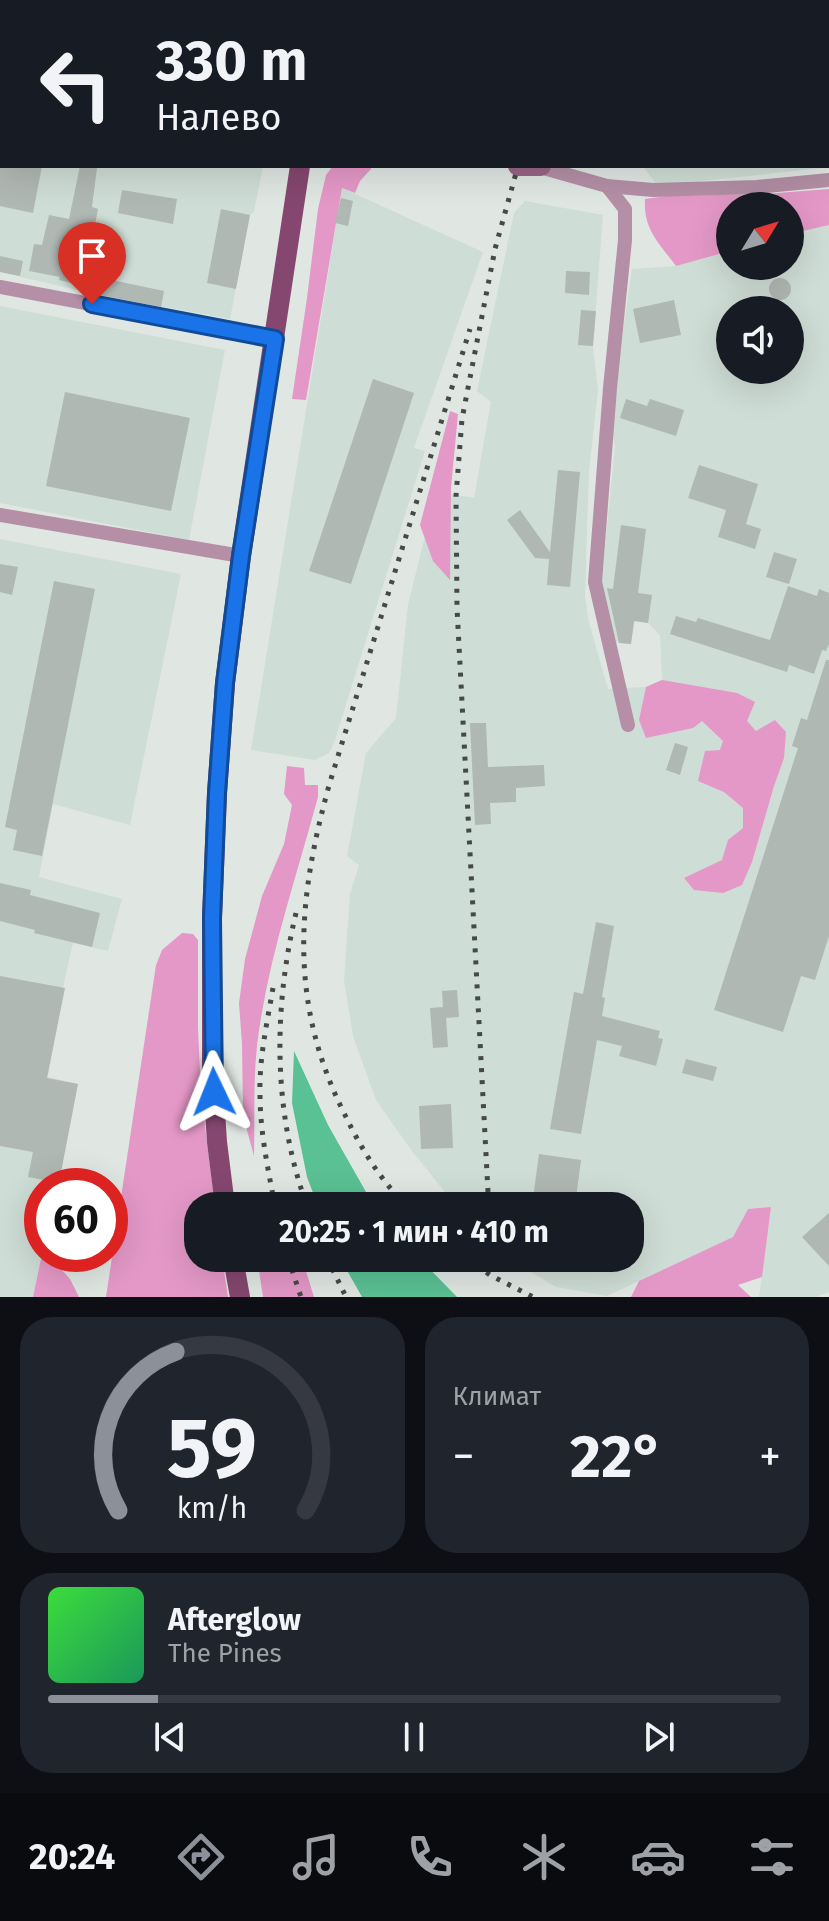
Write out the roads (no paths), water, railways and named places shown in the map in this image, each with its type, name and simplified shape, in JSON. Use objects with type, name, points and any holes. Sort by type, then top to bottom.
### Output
[{"type":"main road","points":[[223,1192],[212,1067],[212,918],[225,683],[300,168]]},
{"type":"main road","points":[[236,1272],[240,1297]]},
{"type":"street","points":[[547,168],[607,186],[653,190],[757,187],[829,180]]},
{"type":"street","points":[[607,186],[625,209],[625,240],[595,582],[628,725]]},
{"type":"street","points":[[0,287],[275,339]]},
{"type":"street","points":[[0,515],[241,556]]},
{"type":"railway","points":[[488,1192],[457,608],[456,496],[462,419],[495,249],[517,168]]},
{"type":"railway","points":[[394,1192],[365,1151],[345,1115],[314,1032],[307,991],[305,909],[310,868],[330,782],[470,329]]},
{"type":"railway","points":[[296,913],[283,986],[280,1061],[288,1134],[303,1192]]},
{"type":"railway","points":[[273,988],[260,1081],[263,1136],[273,1192]]},
{"type":"railway","points":[[293,1272],[301,1297]]},
{"type":"railway","points":[[334,1272],[346,1297]]},
{"type":"railway","points":[[486,1272],[533,1297]]}]
